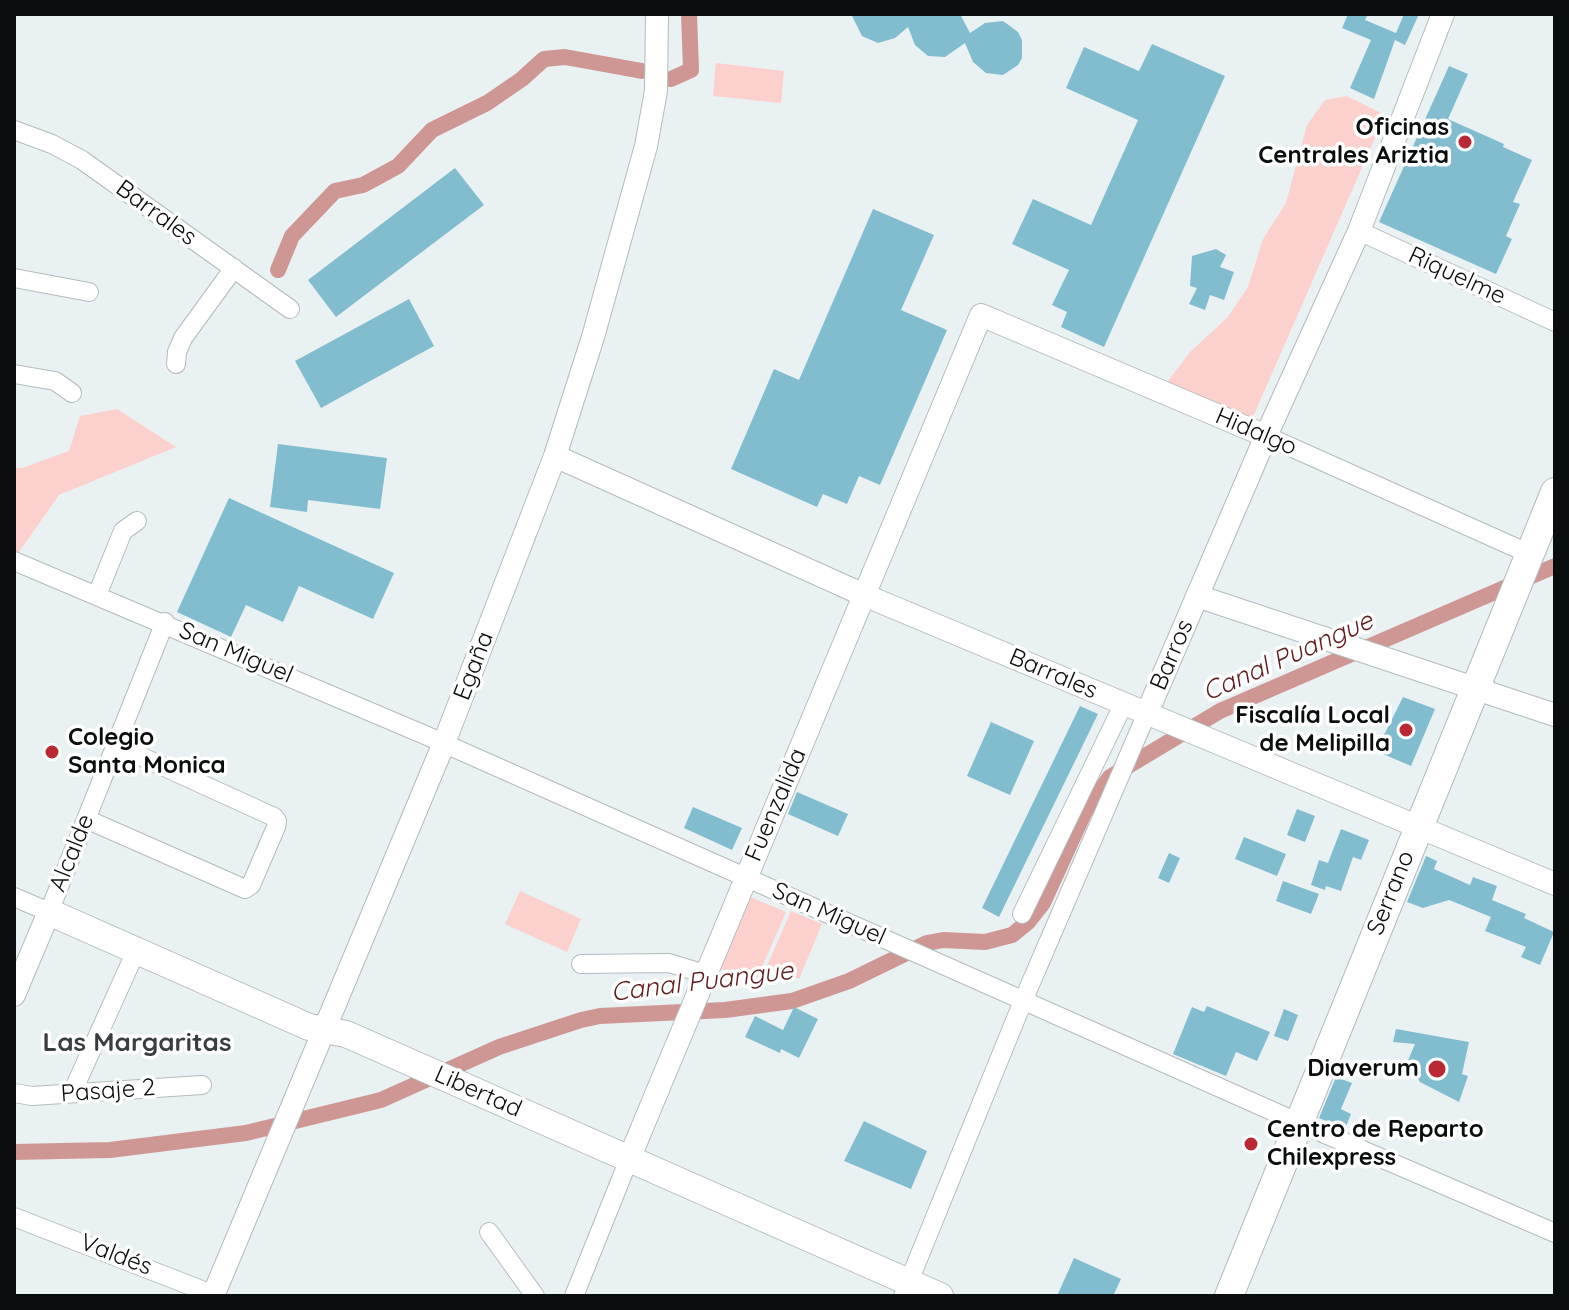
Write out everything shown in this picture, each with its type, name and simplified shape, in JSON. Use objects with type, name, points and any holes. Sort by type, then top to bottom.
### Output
[{"type":"main road","name":"Serrano","points":[[1229,1296],[1555,492]]},
{"type":"main road","name":"Libertad","points":[[49,912],[309,1027],[339,1031],[426,1069],[629,1159],[906,1289],[940,1296]]},
{"type":"street","name":"Egaña","points":[[215,1295],[444,743],[555,456],[593,337],[646,146],[656,91],[657,14]]},
{"type":"street","name":"Barros","points":[[906,1289],[1023,1001],[1266,436],[1359,231],[1443,14]]},
{"type":"street","name":"Barrales","points":[[14,130],[52,144],[82,160],[290,309]]},
{"type":"street","name":"Riquelme","points":[[1359,231],[1555,322]]},
{"type":"street","points":[[176,364],[183,338],[234,268]]},
{"type":"street","points":[[14,278],[89,292]]},
{"type":"street","name":"Hidalgo","points":[[981,315],[1266,436],[1527,560]]},
{"type":"street","name":"Fuenzalida","points":[[574,1296],[745,877],[981,315]]},
{"type":"street","points":[[14,374],[59,383],[72,393]]},
{"type":"street","name":"Barrales","points":[[555,456],[864,595],[1555,884]]},
{"type":"street","points":[[97,595],[123,531],[137,521]]},
{"type":"street","name":"San Miguel","points":[[14,561],[165,622],[444,743],[1023,1001],[1555,1233]]},
{"type":"street","points":[[1197,596],[1555,715]]},
{"type":"street","name":"Alcalde","points":[[14,995],[165,622]]},
{"type":"street","points":[[1022,914],[1124,703]]},
{"type":"street","points":[[86,819],[245,889],[251,885],[276,827],[274,817],[116,745]]},
{"type":"street","name":"Libertad","points":[[14,897],[49,912]]},
{"type":"street","points":[[72,1093],[136,951]]},
{"type":"street","points":[[581,964],[669,963],[705,974]]},
{"type":"street","name":"Pasaje 2","points":[[14,1093],[32,1096],[202,1085]]},
{"type":"street","name":"Valdés","points":[[14,1217],[215,1295]]},
{"type":"street","points":[[489,1232],[535,1296]]},
{"type":"shaded area","points":[[716,63],[784,71],[781,103],[713,96]]},
{"type":"shaded area","points":[[1347,96],[1385,115],[1249,426],[1161,390],[1191,351],[1227,318],[1248,287],[1263,239],[1286,203],[1307,125],[1325,100]]},
{"type":"shaded area","points":[[117,409],[176,447],[59,495],[14,559],[14,468],[69,451],[80,416]]},
{"type":"shaded area","points":[[520,891],[581,919],[567,952],[505,924]]},
{"type":"shaded area","points":[[750,897],[786,912],[755,983],[719,968]]},
{"type":"shaded area","points":[[791,911],[822,924],[799,979],[767,966]]},
{"type":"building","points":[[851,14],[960,14],[970,33],[985,23],[1003,21],[1018,32],[1022,40],[1022,58],[1018,65],[1003,75],[986,73],[973,62],[965,43],[945,57],[928,56],[915,45],[908,27],[895,38],[878,43],[862,36]]},
{"type":"building","points":[[1348,14],[1368,14],[1365,20],[1396,33],[1404,14],[1419,14],[1405,45],[1395,40],[1374,99],[1350,88],[1371,40],[1342,28]]},
{"type":"building","points":[[1152,44],[1225,76],[1104,347],[1061,327],[1067,312],[1052,305],[1069,270],[1012,244],[1033,199],[1091,225],[1138,120],[1066,88],[1084,47],[1139,71]]},
{"type":"building","points":[[1449,66],[1468,74],[1448,119],[1532,160],[1513,202],[1520,204],[1506,236],[1512,239],[1496,274],[1379,222]]},
{"type":"building","points":[[455,168],[484,205],[336,317],[308,280]]},
{"type":"building","points":[[873,209],[934,235],[901,310],[947,330],[880,485],[859,476],[847,504],[823,494],[817,507],[731,469],[774,369],[799,380]]},
{"type":"building","points":[[1216,249],[1226,255],[1220,267],[1234,272],[1224,300],[1210,295],[1205,310],[1189,304],[1197,288],[1190,286],[1192,256]]},
{"type":"building","points":[[409,299],[434,346],[321,408],[295,361]]},
{"type":"building","points":[[278,444],[387,458],[380,509],[308,500],[307,512],[270,507]]},
{"type":"building","points":[[229,498],[394,573],[373,619],[299,586],[283,622],[246,605],[231,637],[177,612]]},
{"type":"building","name":"Fiscalía Local de Melipilla","points":[[1403,697],[1435,709],[1411,766],[1376,751]]},
{"type":"building","points":[[1080,706],[1098,714],[999,917],[982,908]]},
{"type":"building","points":[[991,722],[1034,741],[1010,795],[967,776]]},
{"type":"building","points":[[797,792],[848,814],[838,836],[788,814]]},
{"type":"building","points":[[693,807],[742,828],[732,850],[684,828]]},
{"type":"building","points":[[1297,809],[1315,816],[1305,842],[1287,835]]},
{"type":"building","points":[[1341,829],[1369,840],[1361,860],[1353,857],[1341,891],[1311,885],[1319,860],[1328,863]]},
{"type":"building","points":[[1244,837],[1286,854],[1277,876],[1235,859]]},
{"type":"building","points":[[1169,853],[1180,858],[1169,883],[1158,878]]},
{"type":"building","points":[[1426,856],[1437,861],[1434,869],[1470,885],[1473,877],[1497,886],[1492,900],[1526,914],[1524,918],[1554,932],[1540,965],[1521,957],[1526,947],[1485,931],[1491,917],[1449,900],[1423,908],[1407,902]]},
{"type":"building","points":[[1283,881],[1319,894],[1311,914],[1276,901]]},
{"type":"building","points":[[1207,1006],[1270,1032],[1257,1061],[1236,1052],[1226,1076],[1173,1054],[1192,1007],[1204,1012]]},
{"type":"building","points":[[794,1007],[818,1019],[799,1058],[745,1037],[755,1016],[783,1030]]},
{"type":"building","points":[[1284,1009],[1298,1015],[1288,1041],[1274,1036]]},
{"type":"building","name":"Diaverum","points":[[1396,1029],[1469,1042],[1462,1074],[1468,1076],[1459,1102],[1420,1082],[1407,1063],[1415,1044],[1393,1042]]},
{"type":"building","points":[[1336,1077],[1352,1083],[1341,1109],[1351,1114],[1345,1129],[1319,1118]]},
{"type":"building","points":[[864,1121],[927,1151],[911,1189],[844,1161]]},
{"type":"building","points":[[1074,1258],[1121,1279],[1113,1296],[1057,1296]]},
{"type":"waterway","points":[[671,79],[691,70],[689,14]]},
{"type":"waterway","points":[[278,270],[292,236],[335,191],[363,185],[398,166],[432,130],[487,103],[544,59],[565,57],[642,71]]},
{"type":"waterway","name":"Canal Puangue","points":[[14,1152],[110,1150],[246,1133],[381,1100],[499,1047],[581,1020],[600,1016],[725,1010],[792,1001],[849,981],[927,943],[943,940],[985,942],[1012,935],[1028,922],[1043,903],[1085,811],[1110,777],[1220,711],[1555,566]]},
{"type":"place","name":"Oficinas Centrales Ariztia","points":[[1465,142]]},
{"type":"place","name":"Fiscalía Local de Melipilla","points":[[1406,730]]},
{"type":"place","name":"Colegio Santa Monica","points":[[52,752]]},
{"type":"place","name":"Diaverum","points":[[1437,1069]]},
{"type":"place","name":"Centro de Reparto Chilexpress","points":[[1251,1144]]},
{"type":"district","name":"Las Margaritas","points":[[137,1043]]}]
